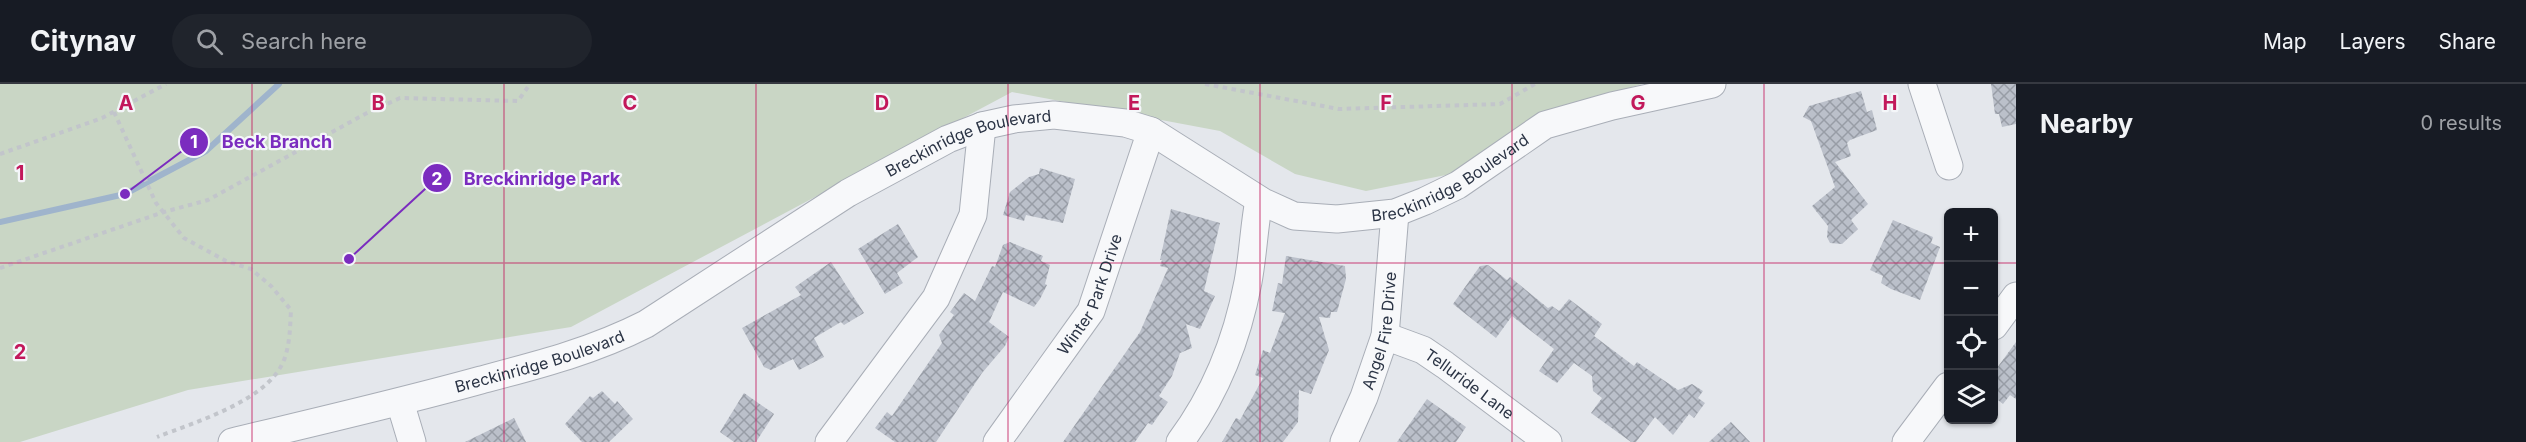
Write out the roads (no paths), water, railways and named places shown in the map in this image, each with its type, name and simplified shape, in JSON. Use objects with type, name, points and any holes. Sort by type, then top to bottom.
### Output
[{"type":"street","name":"Breckinridge Boulevard","points":[[232,442],[400,402],[585,352],[616,339],[646,324],[848,193],[948,139],[982,126],[1014,119],[1054,115],[1125,123],[1151,131],[1259,200],[1294,216],[1337,219],[1395,213],[1458,185],[1545,125],[1612,106],[1712,84]]},
{"type":"street","points":[[1922,84],[1949,166]]},
{"type":"street","points":[[829,442],[936,298],[973,215],[982,126]]},
{"type":"street","name":"Winter Park Drive","points":[[997,442],[1091,311],[1151,131]]},
{"type":"street","points":[[1180,442],[1205,405],[1234,339],[1248,282],[1259,200]]},
{"type":"street","name":"Angel Fire Drive","points":[[1344,442],[1364,397],[1385,336],[1395,213]]},
{"type":"street","points":[[1998,321],[2016,296]]},
{"type":"street","name":"Telluride Lane","points":[[1385,336],[1423,350],[1539,439]]},
{"type":"street","points":[[1906,442],[1944,391]]},
{"type":"street","points":[[400,402],[412,442]]},
{"type":"waterway","points":[[0,222],[125,194],[206,151],[279,84]]},
{"type":"place","name":"Beck Branch","points":[[125,194]]},
{"type":"place","name":"Breckinridge Park","points":[[349,259]]}]
